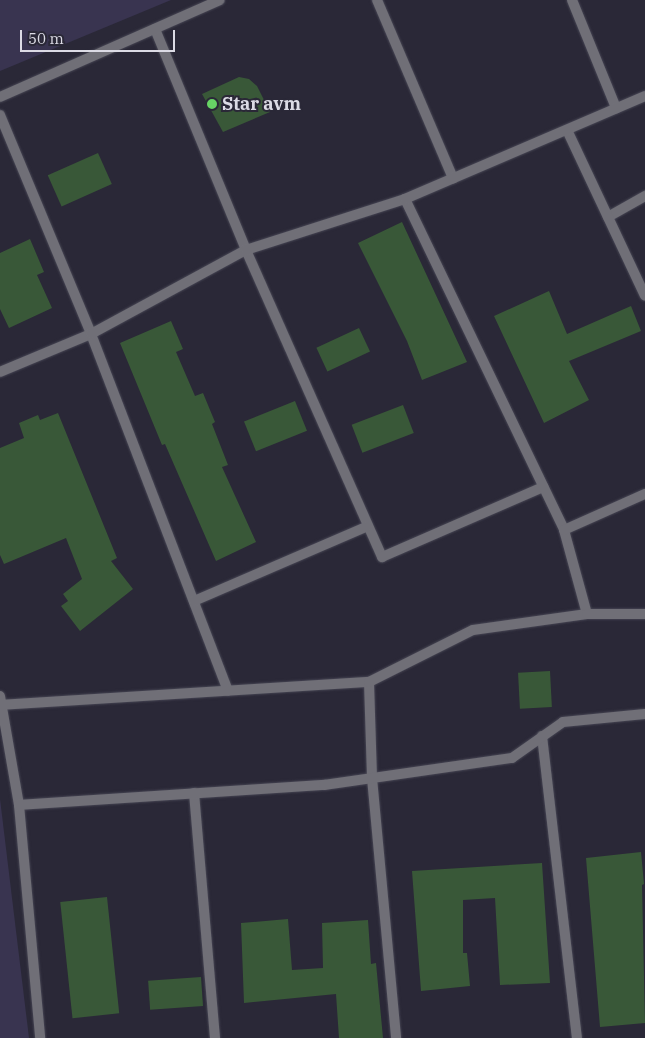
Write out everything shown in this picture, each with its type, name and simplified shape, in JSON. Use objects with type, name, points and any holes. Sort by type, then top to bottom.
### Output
[{"type":"street","points":[[378,0],[453,178]]},
{"type":"street","points":[[572,0],[616,108]]},
{"type":"street","points":[[0,97],[217,1]]},
{"type":"street","points":[[155,29],[246,250],[382,557],[543,487]]},
{"type":"street","points":[[0,372],[91,334],[246,250],[405,199],[645,96]]},
{"type":"street","points":[[0,115],[91,334],[228,691]]},
{"type":"street","points":[[567,130],[645,296]]},
{"type":"street","points":[[608,217],[645,196]]},
{"type":"street","points":[[405,199],[564,530],[587,614]]},
{"type":"street","points":[[564,530],[645,494]]},
{"type":"street","points":[[194,600],[368,526]]},
{"type":"street","points":[[40,1038],[19,805],[1,702],[369,682],[473,630],[587,614],[645,614]]},
{"type":"street","points":[[369,682],[372,778],[396,1038]]},
{"type":"street","points":[[19,805],[324,785],[512,758],[563,722],[645,714]]},
{"type":"street","points":[[542,736],[577,1038]]},
{"type":"street","points":[[194,793],[215,1038]]},
{"type":"shaded area","points":[[0,0],[171,0],[0,71]]},
{"type":"shaded area","points":[[0,799],[29,1038],[0,1038]]},
{"type":"building","points":[[239,77],[249,79],[257,86],[270,112],[223,132],[202,94]]},
{"type":"building","points":[[98,153],[112,184],[62,206],[48,175]]},
{"type":"building","points":[[402,222],[467,362],[422,380],[407,341],[358,243]]},
{"type":"building","points":[[30,239],[44,272],[37,275],[52,308],[9,328],[0,309],[0,253]]},
{"type":"building","points":[[549,291],[567,334],[631,306],[641,331],[569,361],[589,400],[544,423],[494,316]]},
{"type":"building","points":[[171,321],[183,349],[176,352],[195,396],[203,393],[215,422],[212,424],[228,465],[222,467],[256,542],[216,561],[165,444],[162,445],[120,343]]},
{"type":"building","points":[[359,328],[370,352],[327,371],[316,348]]},
{"type":"building","points":[[295,401],[307,431],[256,451],[244,422]]},
{"type":"building","points":[[403,405],[414,433],[362,453],[352,425]]},
{"type":"building","points":[[58,413],[117,558],[111,561],[133,589],[80,631],[61,606],[68,601],[63,594],[82,579],[66,538],[4,564],[0,555],[0,448],[24,438],[19,423],[38,415],[40,420]]},
{"type":"building","points":[[550,671],[552,707],[520,709],[518,673]]},
{"type":"building","points":[[641,852],[644,884],[642,885],[645,1023],[600,1027],[586,858]]},
{"type":"building","points":[[542,863],[550,983],[500,985],[495,898],[463,900],[463,953],[467,953],[470,986],[421,991],[412,871]]},
{"type":"building","points":[[107,897],[119,1013],[72,1018],[60,902]]},
{"type":"building","points":[[288,919],[292,970],[323,968],[322,923],[368,920],[371,964],[376,963],[383,1038],[339,1038],[336,994],[244,1003],[241,923]]},
{"type":"building","points":[[201,977],[203,1006],[150,1010],[148,981]]},
{"type":"place","name":"Star avm","points":[[212,104]]}]
